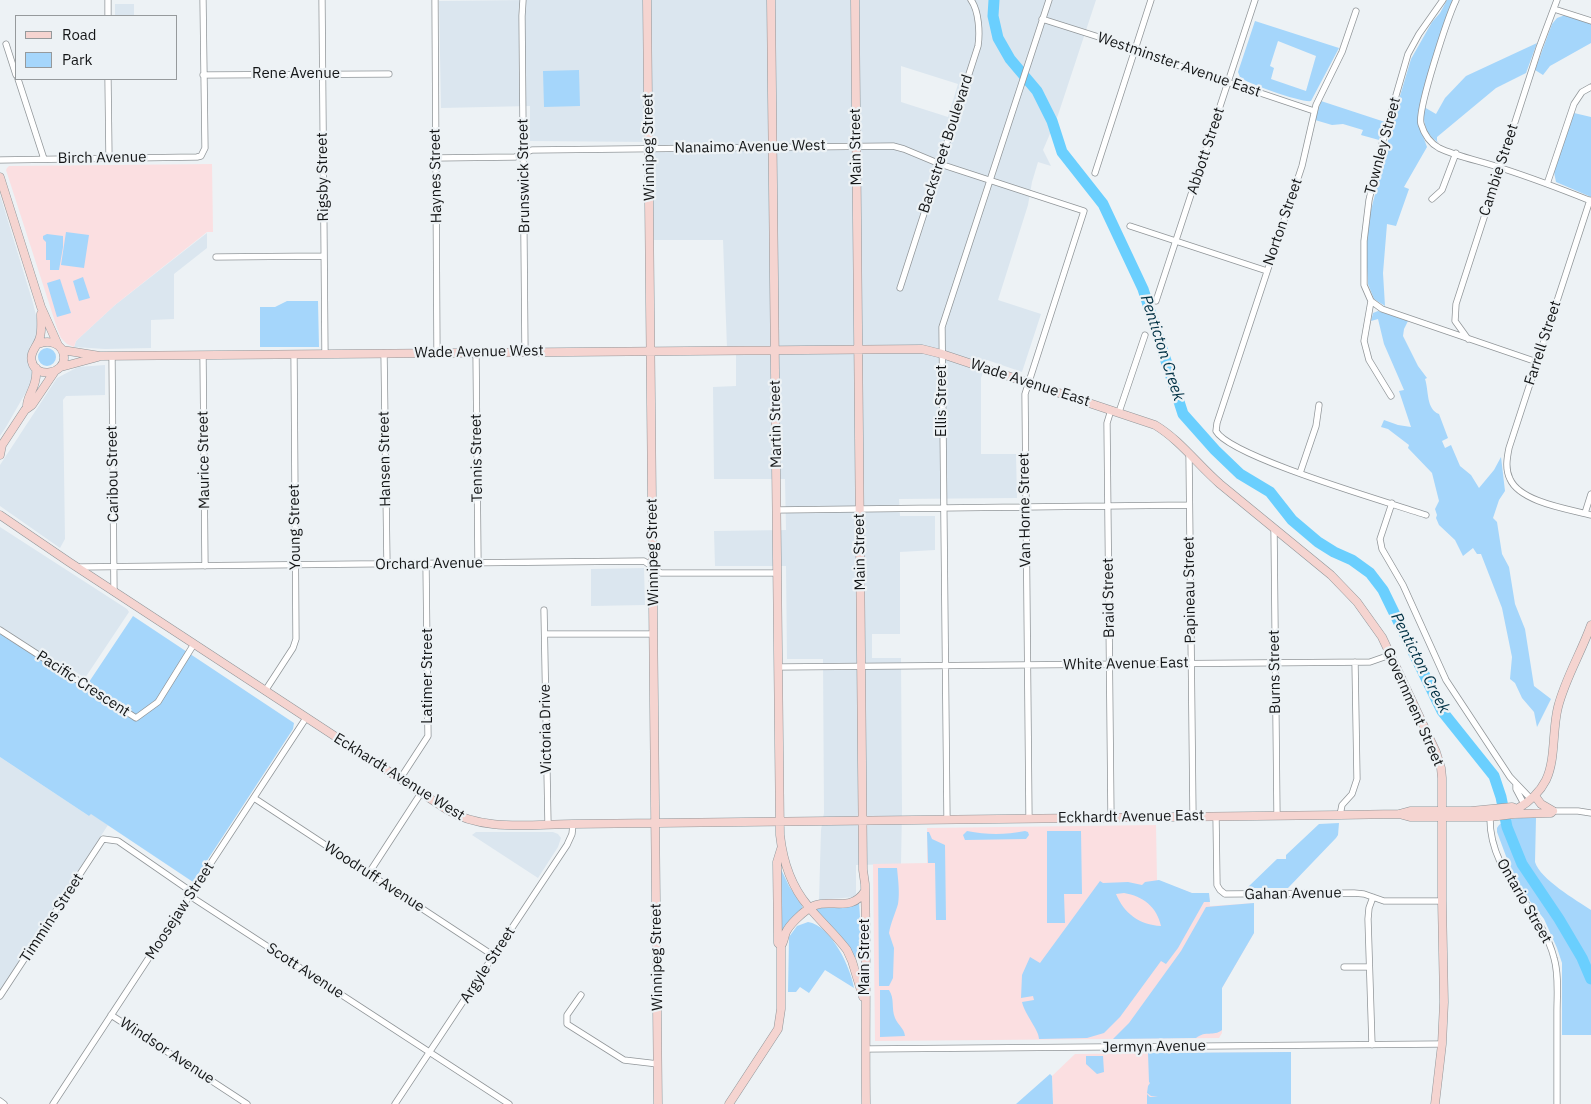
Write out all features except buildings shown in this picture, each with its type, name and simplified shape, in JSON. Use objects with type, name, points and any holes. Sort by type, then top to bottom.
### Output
[{"type":"main road","name":"Winnipeg Street","points":[[647,0],[658,1104]]},
{"type":"main road","name":"Martin Street","points":[[771,0],[781,848],[790,878],[799,895],[840,941],[851,957],[865,1004]]},
{"type":"main road","name":"Main Street","points":[[855,0],[863,870],[866,891],[867,975],[865,1004],[866,1104]]},
{"type":"main road","points":[[0,177],[41,307],[64,356],[58,369],[32,405],[27,407],[1,446],[0,455]]},
{"type":"main road","points":[[41,307],[41,334],[31,357],[32,362],[36,368],[46,373],[58,369]]},
{"type":"main road","points":[[38,344],[47,341],[60,347]]},
{"type":"main road","name":"Wade Avenue West","points":[[60,347],[100,356],[858,350]]},
{"type":"main road","name":"Wade Avenue East","points":[[858,350],[922,349],[942,354],[1155,425],[1164,430],[1189,454]]},
{"type":"main road","name":"Wade Avenue West","points":[[58,369],[100,356]]},
{"type":"main road","points":[[27,407],[26,402],[36,382],[36,368]]},
{"type":"main road","name":"Government Street","points":[[1189,454],[1214,479],[1343,586],[1374,625],[1390,654],[1436,752],[1441,768],[1444,1002],[1442,1044],[1435,1104]]},
{"type":"main road","name":"Eckhardt Avenue West","points":[[0,515],[76,567],[458,817],[475,822],[495,824],[863,819]]},
{"type":"main road","points":[[1514,810],[1530,800],[1546,781],[1549,773],[1555,722],[1561,696],[1591,625]]},
{"type":"main road","points":[[1530,800],[1554,811]]},
{"type":"main road","name":"Eckhardt Avenue East","points":[[863,819],[1399,814],[1410,818],[1442,814],[1494,815],[1514,810],[1551,814],[1554,811]]},
{"type":"main road","name":"Martin Street","points":[[729,1104],[778,1028],[781,1009],[781,946],[778,943],[777,862],[781,848]]},
{"type":"main road","points":[[781,946],[789,927],[810,908],[820,904],[848,904],[854,902],[866,891]]},
{"type":"street","points":[[108,0],[108,15]]},
{"type":"street","points":[[203,0],[203,75]]},
{"type":"street","name":"Rigsby Street","points":[[322,0],[325,354]]},
{"type":"street","name":"Haynes Street","points":[[434,0],[437,352]]},
{"type":"street","name":"Brunswick Street","points":[[523,0],[525,352]]},
{"type":"street","name":"Backstreet Boulevard","points":[[900,288],[978,46],[976,10],[971,0]]},
{"type":"street","name":"Ellis Street","points":[[947,818],[942,334],[944,319],[1049,0]]},
{"type":"street","points":[[1095,173],[1151,0]]},
{"type":"street","name":"Abbott Street","points":[[1156,301],[1255,0]]},
{"type":"street","name":"Townley Street","points":[[1371,301],[1364,285],[1364,241],[1369,200],[1383,140],[1408,54],[1419,34],[1443,0]]},
{"type":"street","points":[[1456,0],[1433,67],[1421,112],[1420,122],[1425,134],[1431,142],[1440,148],[1501,167],[1590,201]]},
{"type":"street","name":"Cambie Street","points":[[1468,339],[1456,324],[1454,317],[1455,308],[1539,48],[1558,0]]},
{"type":"street","points":[[1554,9],[1591,21]]},
{"type":"street","name":"Norton Street","points":[[1300,473],[1270,463],[1225,440],[1216,431],[1217,423],[1302,166],[1314,111],[1342,52],[1356,10]]},
{"type":"street","name":"Westminster Avenue East","points":[[1042,19],[1127,46],[1135,51],[1314,111]]},
{"type":"street","points":[[6,44],[15,72]]},
{"type":"street","name":"Rene Avenue","points":[[203,75],[389,74]]},
{"type":"street","name":"Birch Avenue","points":[[0,160],[197,157],[203,154],[205,148],[203,75]]},
{"type":"street","points":[[18,80],[44,159]]},
{"type":"street","points":[[108,80],[109,158]]},
{"type":"street","points":[[1547,184],[1574,104],[1582,92],[1591,87]]},
{"type":"street","name":"Nanaimo Avenue West","points":[[435,158],[515,157],[532,150],[899,147],[940,164],[1084,211]]},
{"type":"street","points":[[1432,199],[1442,190],[1456,153]]},
{"type":"street","name":"Farrell Street","points":[[1588,514],[1528,496],[1514,486],[1508,474],[1508,455],[1590,201]]},
{"type":"street","name":"Van Horne Street","points":[[1029,818],[1025,394],[1084,211]]},
{"type":"street","points":[[1130,226],[1267,271]]},
{"type":"street","points":[[216,258],[324,256]]},
{"type":"street","points":[[1391,396],[1369,360],[1364,341],[1371,301],[1382,309],[1537,362]]},
{"type":"street","points":[[1120,412],[1144,335]]},
{"type":"street","name":"Tennis Street","points":[[476,352],[478,563]]},
{"type":"street","name":"Hansen Street","points":[[384,353],[387,564]]},
{"type":"street","name":"Young Street","points":[[265,691],[293,648],[296,639],[294,354]]},
{"type":"street","name":"Maurice Street","points":[[203,355],[205,566]]},
{"type":"street","name":"Caribou Street","points":[[112,356],[114,592]]},
{"type":"street","points":[[1319,405],[1316,426],[1300,473],[1426,515]]},
{"type":"street","name":"Braid Street","points":[[1111,410],[1107,423],[1111,817]]},
{"type":"street","name":"Papineau Street","points":[[1189,454],[1193,816]]},
{"type":"street","points":[[1588,514],[1591,494]]},
{"type":"street","points":[[1392,503],[1380,539],[1382,549],[1403,585],[1446,680],[1516,784],[1516,789],[1530,800]]},
{"type":"street","points":[[776,510],[1190,505]]},
{"type":"street","name":"Burns Street","points":[[1274,529],[1277,815]]},
{"type":"street","name":"Orchard Avenue","points":[[76,567],[644,562],[661,573],[777,573]]},
{"type":"street","name":"Latimer Street","points":[[400,779],[428,736],[426,564]]},
{"type":"street","name":"Victoria Drive","points":[[544,610],[548,824]]},
{"type":"street","name":"Pacific Crescent","points":[[0,630],[136,718],[158,702],[194,644]]},
{"type":"street","points":[[544,634],[654,634]]},
{"type":"street","name":"White Avenue East","points":[[778,668],[1355,662],[1374,661],[1390,654]]},
{"type":"street","points":[[1340,815],[1342,806],[1352,794],[1357,779],[1355,662]]},
{"type":"street","name":"Moosejaw Street","points":[[53,1104],[306,718]]},
{"type":"street","points":[[369,873],[421,793]]},
{"type":"street","name":"Woodruff Avenue","points":[[254,798],[494,956]]},
{"type":"street","points":[[1554,811],[1591,812]]},
{"type":"street","name":"Ontario Street","points":[[1494,815],[1490,826],[1498,858],[1509,880],[1544,929],[1555,959],[1558,1104]]},
{"type":"street","name":"Gahan Avenue","points":[[1216,816],[1216,882],[1222,892],[1232,895],[1354,893],[1390,901],[1442,901]]},
{"type":"street","name":"Argyle Street","points":[[395,1104],[567,845],[572,834],[573,824]]},
{"type":"street","name":"Scott Avenue","points":[[103,839],[118,842],[186,888],[190,896],[509,1104]]},
{"type":"street","name":"Timmins Street","points":[[0,996],[103,839]]},
{"type":"street","points":[[1372,1045],[1368,913],[1373,897]]},
{"type":"street","points":[[1344,967],[1370,967]]},
{"type":"street","points":[[581,994],[567,1015],[567,1024],[624,1060],[658,1064]]},
{"type":"street","name":"Windsor Avenue","points":[[111,1015],[247,1104]]},
{"type":"street","name":"Jermyn Avenue","points":[[866,1050],[1442,1044]]},
{"type":"street","points":[[0,1102],[4,1104]]},
{"type":"shaded area","points":[[1096,0],[1058,115],[1043,150],[1051,166],[1038,162],[1028,205],[998,300],[1041,314],[1022,372],[987,360],[981,378],[981,454],[1016,454],[1017,498],[899,499],[900,516],[935,516],[935,550],[900,552],[900,634],[872,634],[872,658],[901,658],[901,864],[856,865],[856,895],[854,897],[819,900],[821,830],[824,813],[823,659],[787,659],[786,566],[715,566],[714,531],[786,530],[785,479],[714,479],[713,387],[736,386],[736,349],[727,348],[723,240],[653,240],[653,142],[530,141],[530,106],[441,108],[439,1]],"holes":[[[901,66],[958,84],[948,117],[901,102]]]},
{"type":"shaded area","points":[[115,4],[134,4],[134,15],[115,15]]},
{"type":"shaded area","points":[[212,164],[213,232],[207,232],[115,305],[76,341],[74,347],[67,344],[61,338],[57,328],[6,170],[7,168],[9,166]]},
{"type":"shaded area","points":[[0,195],[39,328],[35,342],[30,346],[27,357],[34,378],[0,436]]},
{"type":"shaded area","points":[[207,233],[207,248],[174,274],[174,319],[151,320],[151,348],[105,349],[74,347],[76,341],[115,305]]},
{"type":"shaded area","points":[[105,365],[105,395],[66,396],[63,400],[65,539],[60,548],[0,506],[0,465],[57,378],[78,367]]},
{"type":"shaded area","points":[[0,527],[129,612],[85,678],[65,665],[61,666],[0,626]]},
{"type":"shaded area","points":[[644,568],[645,605],[591,606],[591,569]]},
{"type":"shaded area","points":[[0,757],[89,816],[91,813],[108,825],[0,991]]},
{"type":"shaded area","points":[[1156,825],[1157,880],[1192,893],[1209,893],[1210,906],[1254,903],[1254,933],[1222,988],[1222,1033],[1219,1038],[875,1041],[873,864],[927,863],[927,828]]},
{"type":"shaded area","points":[[476,832],[553,832],[561,838],[558,847],[538,878],[472,835]]},
{"type":"shaded area","points":[[1291,1052],[1291,1104],[1053,1104],[1052,1076],[1075,1054]]},
{"type":"green space","points":[[1447,0],[1454,0],[1430,71],[1419,112],[1419,125],[1427,147],[1404,187],[1409,189],[1396,226],[1387,224],[1383,273],[1385,306],[1374,299],[1368,284],[1366,250],[1370,214],[1391,126],[1411,59]]},
{"type":"green space","points":[[1565,15],[1591,24],[1591,43],[1550,66],[1543,75],[1535,70],[1552,24],[1557,18]]},
{"type":"green space","points":[[1255,21],[1339,48],[1311,101],[1263,88],[1240,77],[1238,72]],"holes":[[[1278,41],[1316,56],[1306,91],[1271,79],[1274,68],[1270,66]]]},
{"type":"green space","points":[[1537,43],[1526,73],[1496,88],[1437,137],[1439,143],[1434,140],[1426,128],[1424,107],[1436,114],[1445,98],[1466,76]]},
{"type":"green space","points":[[579,70],[580,106],[544,107],[543,71]]},
{"type":"green space","points":[[1321,101],[1385,122],[1379,140],[1361,135],[1363,130],[1343,124],[1332,125],[1315,120]]},
{"type":"green space","points":[[1574,113],[1591,117],[1591,197],[1556,182],[1554,172]]},
{"type":"green space","points":[[66,232],[89,235],[84,268],[61,265]]},
{"type":"green space","points":[[47,234],[63,236],[59,270],[50,270],[50,260],[46,260],[46,242],[43,236]]},
{"type":"green space","points":[[83,277],[90,298],[79,301],[73,281]]},
{"type":"green space","points":[[60,279],[71,313],[57,317],[47,283]]},
{"type":"green space","points":[[287,301],[318,301],[319,347],[260,347],[260,307],[275,307]]},
{"type":"green space","points":[[1378,311],[1408,321],[1403,336],[1418,366],[1427,378],[1425,379],[1430,404],[1435,412],[1439,414],[1448,438],[1442,441],[1445,448],[1451,445],[1460,466],[1471,475],[1479,488],[1494,470],[1501,457],[1505,491],[1499,500],[1493,518],[1497,522],[1502,554],[1509,567],[1515,604],[1525,629],[1534,686],[1551,699],[1537,727],[1534,712],[1522,698],[1515,683],[1510,679],[1512,657],[1502,608],[1481,554],[1477,554],[1473,548],[1463,556],[1455,540],[1439,525],[1436,518],[1435,509],[1439,501],[1432,473],[1408,448],[1409,445],[1388,429],[1381,427],[1384,420],[1411,427],[1399,391],[1404,390],[1384,344],[1378,319],[1371,321],[1373,313]]},
{"type":"green space","points":[[43,348],[51,348],[56,353],[54,364],[43,366],[38,361],[38,353]]},
{"type":"green space","points":[[133,616],[294,723],[293,729],[193,882],[91,814],[89,816],[0,757],[0,634],[85,688]]},
{"type":"green space","points":[[1536,818],[1535,862],[1538,869],[1559,889],[1591,910],[1591,1035],[1562,1035],[1562,963],[1544,919],[1516,883],[1497,832],[1497,828],[1504,821]]},
{"type":"green space","points":[[1339,823],[1336,838],[1288,888],[1247,888],[1277,859],[1286,859],[1286,855],[1319,824]]},
{"type":"green space","points":[[967,831],[996,834],[1025,831],[1029,835],[1026,839],[965,840],[963,835]]},
{"type":"green space","points":[[1047,831],[1081,831],[1082,894],[1064,894],[1065,923],[1047,923]]},
{"type":"green space","points":[[927,832],[929,832],[932,839],[945,845],[946,920],[936,920],[935,863],[928,863]]},
{"type":"green space","points":[[780,867],[802,906],[802,911],[781,935]]},
{"type":"green space","points":[[878,868],[897,868],[898,877],[898,904],[889,933],[894,948],[893,978],[889,986],[879,986]]},
{"type":"green space","points":[[1159,880],[1192,893],[1209,893],[1210,902],[1204,902],[1178,948],[1166,964],[1161,961],[1120,1017],[1104,1033],[1087,1038],[1039,1039],[1037,1031],[1022,1002],[1034,1000],[1033,996],[1021,998],[1022,975],[1030,957],[1040,963],[1100,881],[1103,883],[1128,882],[1142,885],[1145,882]],"holes":[[[1116,894],[1131,894],[1153,908],[1161,926],[1146,923],[1133,917],[1123,907]]]},
{"type":"green space","points":[[859,902],[862,947],[855,958],[841,936],[815,909]]},
{"type":"green space","points":[[1254,903],[1254,933],[1222,988],[1222,1030],[1216,1033],[1203,1034],[1196,1038],[1113,1039],[1129,1023],[1181,951],[1206,907]]},
{"type":"green space","points":[[808,922],[816,925],[832,939],[849,970],[854,988],[825,970],[809,993],[800,987],[796,992],[788,992],[789,937],[797,926]]},
{"type":"green space","points":[[880,990],[889,990],[895,1018],[905,1036],[880,1037]]},
{"type":"green space","points":[[1291,1052],[1291,1104],[1147,1104],[1147,1094],[1150,1097],[1158,1097],[1147,1093],[1150,1083],[1148,1053]]},
{"type":"green space","points":[[1086,1056],[1103,1056],[1104,1072],[1097,1074],[1086,1064]]},
{"type":"green space","points":[[1050,1074],[1052,1076],[1053,1104],[1016,1104]]},
{"type":"waterway","name":"Penticton Creek","points":[[994,0],[993,16],[998,38],[1010,59],[1037,91],[1052,121],[1062,152],[1103,204],[1143,289],[1183,414],[1215,450],[1240,474],[1270,492],[1292,520],[1318,542],[1352,560],[1370,573],[1383,590],[1442,711],[1494,776],[1501,797],[1507,827],[1522,864],[1559,919],[1582,958],[1591,979]]}]
